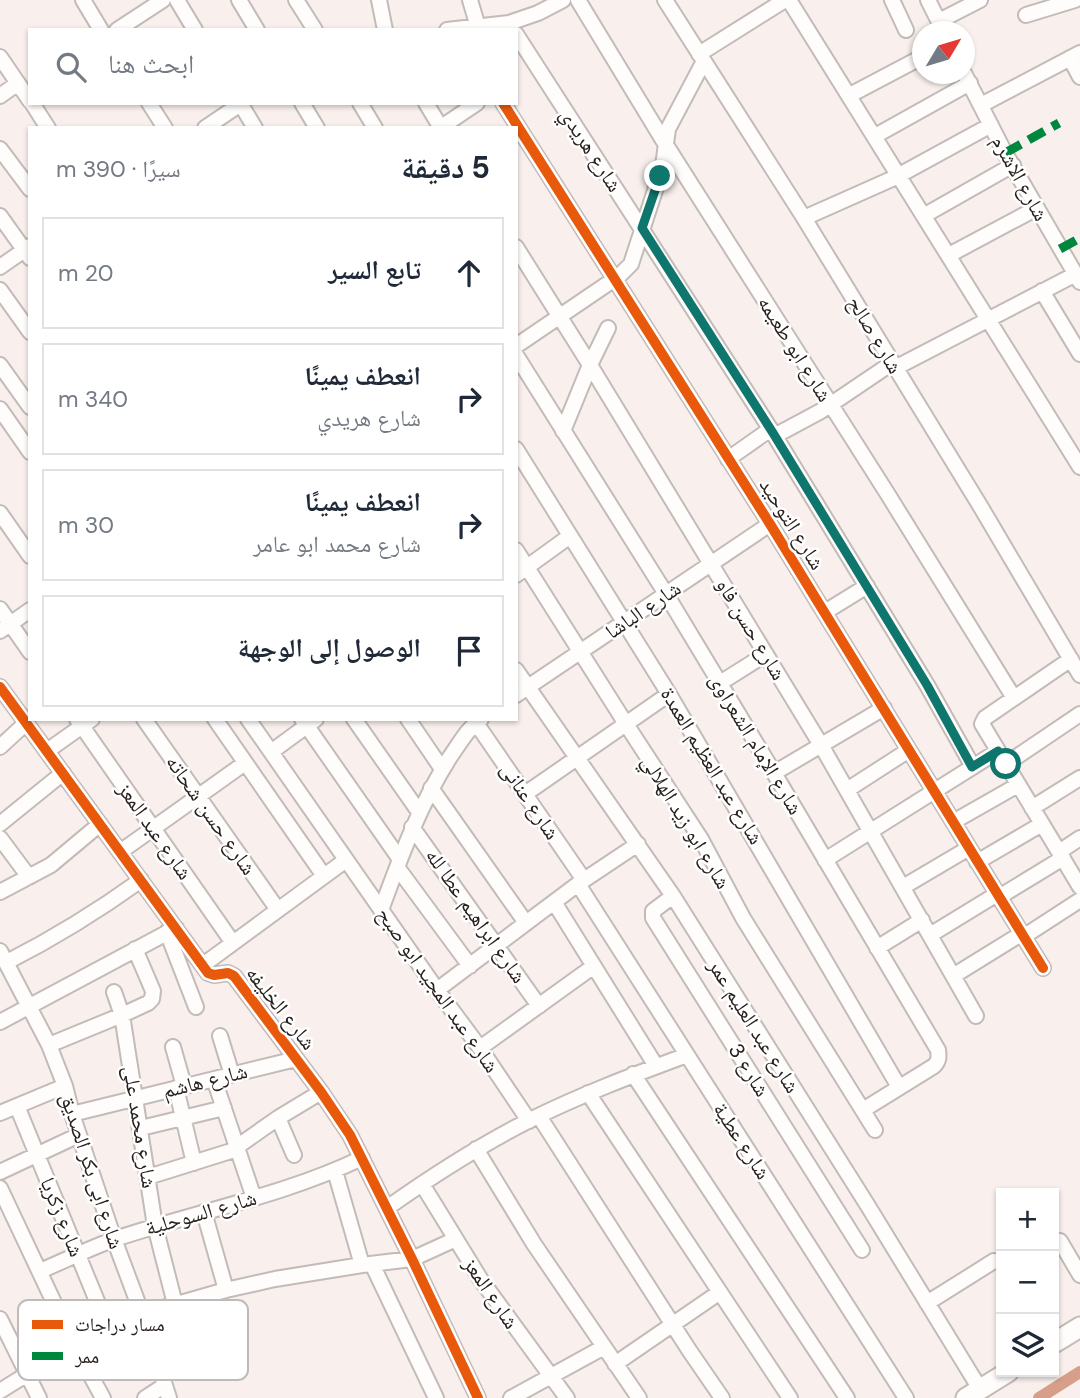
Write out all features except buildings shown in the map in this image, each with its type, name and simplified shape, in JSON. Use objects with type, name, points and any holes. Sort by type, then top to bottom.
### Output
[{"type":"main road","points":[[1059,1335],[1080,1327]]},
{"type":"main road","points":[[973,1394],[1000,1377]]},
{"type":"street","points":[[83,0],[100,28]]},
{"type":"street","points":[[120,28],[163,0]]},
{"type":"street","points":[[177,0],[194,28]]},
{"type":"street","points":[[239,0],[256,28]]},
{"type":"street","points":[[296,0],[314,28]]},
{"type":"street","points":[[379,0],[385,28]]},
{"type":"street","points":[[470,0],[478,27]]},
{"type":"street","points":[[515,28],[563,0]]},
{"type":"street","name":"شارع ابو طعيمه","points":[[578,0],[666,145],[1014,698]]},
{"type":"street","name":"شارع صالح","points":[[665,0],[804,218],[1073,653],[1080,675]]},
{"type":"street","points":[[518,345],[624,272],[631,264],[663,166],[670,124],[702,57],[787,0],[850,95],[1080,467]]},
{"type":"street","points":[[891,0],[906,30]]},
{"type":"street","points":[[928,0],[938,21]]},
{"type":"street","points":[[950,21],[980,0]]},
{"type":"street","points":[[1026,15],[1075,0]]},
{"type":"street","points":[[466,28],[496,28]]},
{"type":"street","name":"شارع هريدي","points":[[518,37],[773,433],[941,708],[972,767]]},
{"type":"street","points":[[981,105],[1075,55],[1080,77]]},
{"type":"street","points":[[0,57],[26,93],[0,96]]},
{"type":"street","points":[[850,95],[912,62]]},
{"type":"street","points":[[875,136],[957,84]]},
{"type":"street","name":"شارع الاشرم","points":[[970,84],[1078,278]]},
{"type":"street","points":[[34,105],[47,126]]},
{"type":"street","points":[[150,105],[164,126]]},
{"type":"street","points":[[208,126],[240,105]]},
{"type":"street","points":[[242,105],[253,126]]},
{"type":"street","points":[[303,105],[316,126]]},
{"type":"street","points":[[361,105],[374,126]]},
{"type":"street","points":[[427,105],[440,126]]},
{"type":"street","points":[[444,126],[475,105]]},
{"type":"street","name":"شارع التوحيد","points":[[504,105],[518,126]]},
{"type":"street","points":[[804,218],[899,174],[991,125]]},
{"type":"street","name":"شارع التوحيد","points":[[518,127],[770,523],[1043,968]]},
{"type":"street","points":[[0,149],[28,186]]},
{"type":"street","points":[[925,215],[1013,165]]},
{"type":"street","points":[[949,255],[1037,208]]},
{"type":"street","points":[[0,216],[28,251],[0,267]]},
{"type":"street","name":"شارع حسن فاو","points":[[518,250],[821,745],[976,1016]]},
{"type":"street","points":[[728,459],[765,433],[780,433],[894,366],[1042,291],[1078,278]]},
{"type":"street","points":[[0,290],[28,329]]},
{"type":"street","points":[[1042,291],[1080,354]]},
{"type":"street","points":[[563,431],[608,328]]},
{"type":"street","name":"شارع الإمام الشعراوى","points":[[518,358],[666,594],[938,1050],[938,1062],[934,1066],[863,1110]]},
{"type":"street","points":[[0,365],[28,404]]},
{"type":"street","points":[[0,409],[6,431],[28,450]]},
{"type":"street","name":"شارع عبد العظيم العمدة","points":[[518,456],[669,694],[900,1087]]},
{"type":"street","points":[[0,513],[28,552]]},
{"type":"street","name":"شارع الباشا","points":[[522,691],[770,523]]},
{"type":"street","points":[[522,571],[570,536]]},
{"type":"street","name":"شارع ابو زيد الهلالي","points":[[522,571],[580,653],[701,839],[743,918],[875,1130]]},
{"type":"street","points":[[825,612],[867,586]]},
{"type":"street","points":[[0,609],[5,627],[28,650]]},
{"type":"street","points":[[5,627],[28,611]]},
{"type":"street","points":[[1073,653],[983,720],[983,727],[1080,887]]},
{"type":"street","points":[[720,683],[766,654]]},
{"type":"street","points":[[1,691],[141,880],[171,930],[203,965],[346,860]]},
{"type":"street","name":"شارع عبد العليم عمر","points":[[522,691],[578,757],[673,896],[927,1303],[973,1394]]},
{"type":"street","points":[[525,793],[669,694]]},
{"type":"street","points":[[774,773],[884,708]]},
{"type":"street","points":[[825,860],[972,767],[1002,757],[1080,714]]},
{"type":"street","name":"شارع حسن شحاته","points":[[145,721],[278,910]]},
{"type":"street","points":[[216,721],[324,876]]},
{"type":"street","name":"شارع عبد المجيد ابو صبح","points":[[249,721],[437,990],[534,1118],[722,1398]]},
{"type":"street","points":[[355,721],[419,812]]},
{"type":"street","points":[[409,721],[442,769]]},
{"type":"street","points":[[47,751],[84,722]]},
{"type":"street","name":"شارع عبد المعز","points":[[84,722],[233,943]]},
{"type":"street","points":[[271,752],[308,722],[398,863],[470,966]]},
{"type":"street","points":[[0,747],[26,723]]},
{"type":"street","points":[[381,910],[419,812],[442,769],[472,723]]},
{"type":"street","name":"شارع عنانى","points":[[472,723],[525,793],[581,882]]},
{"type":"street","points":[[847,790],[909,750]]},
{"type":"street","points":[[120,852],[245,763]]},
{"type":"street","points":[[0,824],[63,774]]},
{"type":"street","points":[[1032,808],[1080,778]]},
{"type":"street","points":[[953,822],[1018,785]]},
{"type":"street","points":[[431,788],[526,923]]},
{"type":"street","points":[[0,892],[51,865],[100,824]]},
{"type":"street","points":[[977,862],[1042,824]]},
{"type":"street","name":"شارع ابراهيم عطا لله","points":[[412,827],[539,1006]]},
{"type":"street","points":[[0,838],[29,877]]},
{"type":"street","points":[[930,935],[998,896],[1060,855],[1080,838]]},
{"type":"street","points":[[437,990],[581,882],[638,844]]},
{"type":"street","points":[[903,887],[969,848]]},
{"type":"street","points":[[3,956],[40,945],[108,904],[141,880]]},
{"type":"street","name":"شارع عطية","points":[[581,882],[687,1055],[906,1398]]},
{"type":"street","name":"شارع 3","points":[[673,896],[653,911],[653,918],[862,1250]]},
{"type":"street","points":[[953,976],[1080,900]]},
{"type":"street","points":[[554,902],[656,1066]]},
{"type":"street","points":[[877,947],[922,920]]},
{"type":"street","points":[[0,1022],[171,930]]},
{"type":"street","points":[[171,930],[196,1007]]},
{"type":"street","points":[[50,1045],[122,1015],[152,999],[153,991],[135,949]]},
{"type":"street","name":"شارع ابى بكر الصديق","points":[[3,956],[50,1045],[137,1300]]},
{"type":"street","name":"شارع الخليفه","points":[[203,965],[211,975],[228,973],[234,976],[343,1124],[387,1208],[478,1398]]},
{"type":"street","points":[[480,1048],[594,966]]},
{"type":"street","name":"شارع محمد على","points":[[114,992],[122,1015],[156,1226],[174,1300]]},
{"type":"street","points":[[220,1036],[232,1075]]},
{"type":"street","points":[[173,1047],[183,1118],[194,1163]]},
{"type":"street","points":[[387,1208],[476,1149],[534,1118],[633,1074],[687,1055]]},
{"type":"street","name":"شارع هاشم","points":[[72,1114],[296,1059]]},
{"type":"street","points":[[633,1074],[847,1398]]},
{"type":"street","points":[[214,1079],[254,1198]]},
{"type":"street","points":[[0,1113],[65,1086]]},
{"type":"street","points":[[148,1177],[237,1147],[321,1092]]},
{"type":"street","points":[[588,1093],[790,1398]]},
{"type":"street","name":"شارع زكريا","points":[[17,1106],[96,1300]]},
{"type":"street","points":[[141,1128],[224,1108]]},
{"type":"street","points":[[278,1118],[294,1155]]},
{"type":"street","points":[[0,1172],[79,1135]]},
{"type":"street","points":[[476,1149],[534,1244],[639,1398]]},
{"type":"street","name":"شارع السوحلية","points":[[40,1271],[114,1239],[298,1185],[362,1158]]},
{"type":"street","points":[[335,1171],[367,1264],[436,1398]]},
{"type":"street","name":"شارع المعز","points":[[422,1184],[493,1298],[567,1398]]},
{"type":"street","points":[[0,1188],[53,1300]]},
{"type":"street","points":[[204,1212],[226,1290]]},
{"type":"street","points":[[190,1300],[275,1279],[412,1259],[456,1239]]},
{"type":"street","points":[[1060,1241],[1080,1275]]},
{"type":"street","points":[[927,1303],[994,1261]]},
{"type":"street","points":[[615,1364],[720,1292]]},
{"type":"street","points":[[0,1319],[18,1356]]},
{"type":"street","points":[[511,1398],[604,1347]]},
{"type":"street","points":[[0,1391],[18,1379]]},
{"type":"street","points":[[29,1380],[38,1398]]},
{"type":"street","points":[[93,1380],[103,1398]]},
{"type":"street","points":[[145,1398],[167,1392]]},
{"type":"waterway","points":[[1039,1398],[1080,1372]]},
{"type":"marked path","points":[[1005,153],[1059,123]]},
{"type":"marked path","points":[[1060,249],[1080,238]]},
{"type":"cycle path","points":[[504,105],[518,126]]},
{"type":"cycle path","points":[[518,127],[770,524],[1043,968]]},
{"type":"cycle path","points":[[0,687],[208,973],[228,973],[234,976],[350,1135],[478,1398]]},
{"type":"route","points":[[660,176],[642,228],[773,433],[941,708],[972,767],[998,751],[1006,764]]}]
